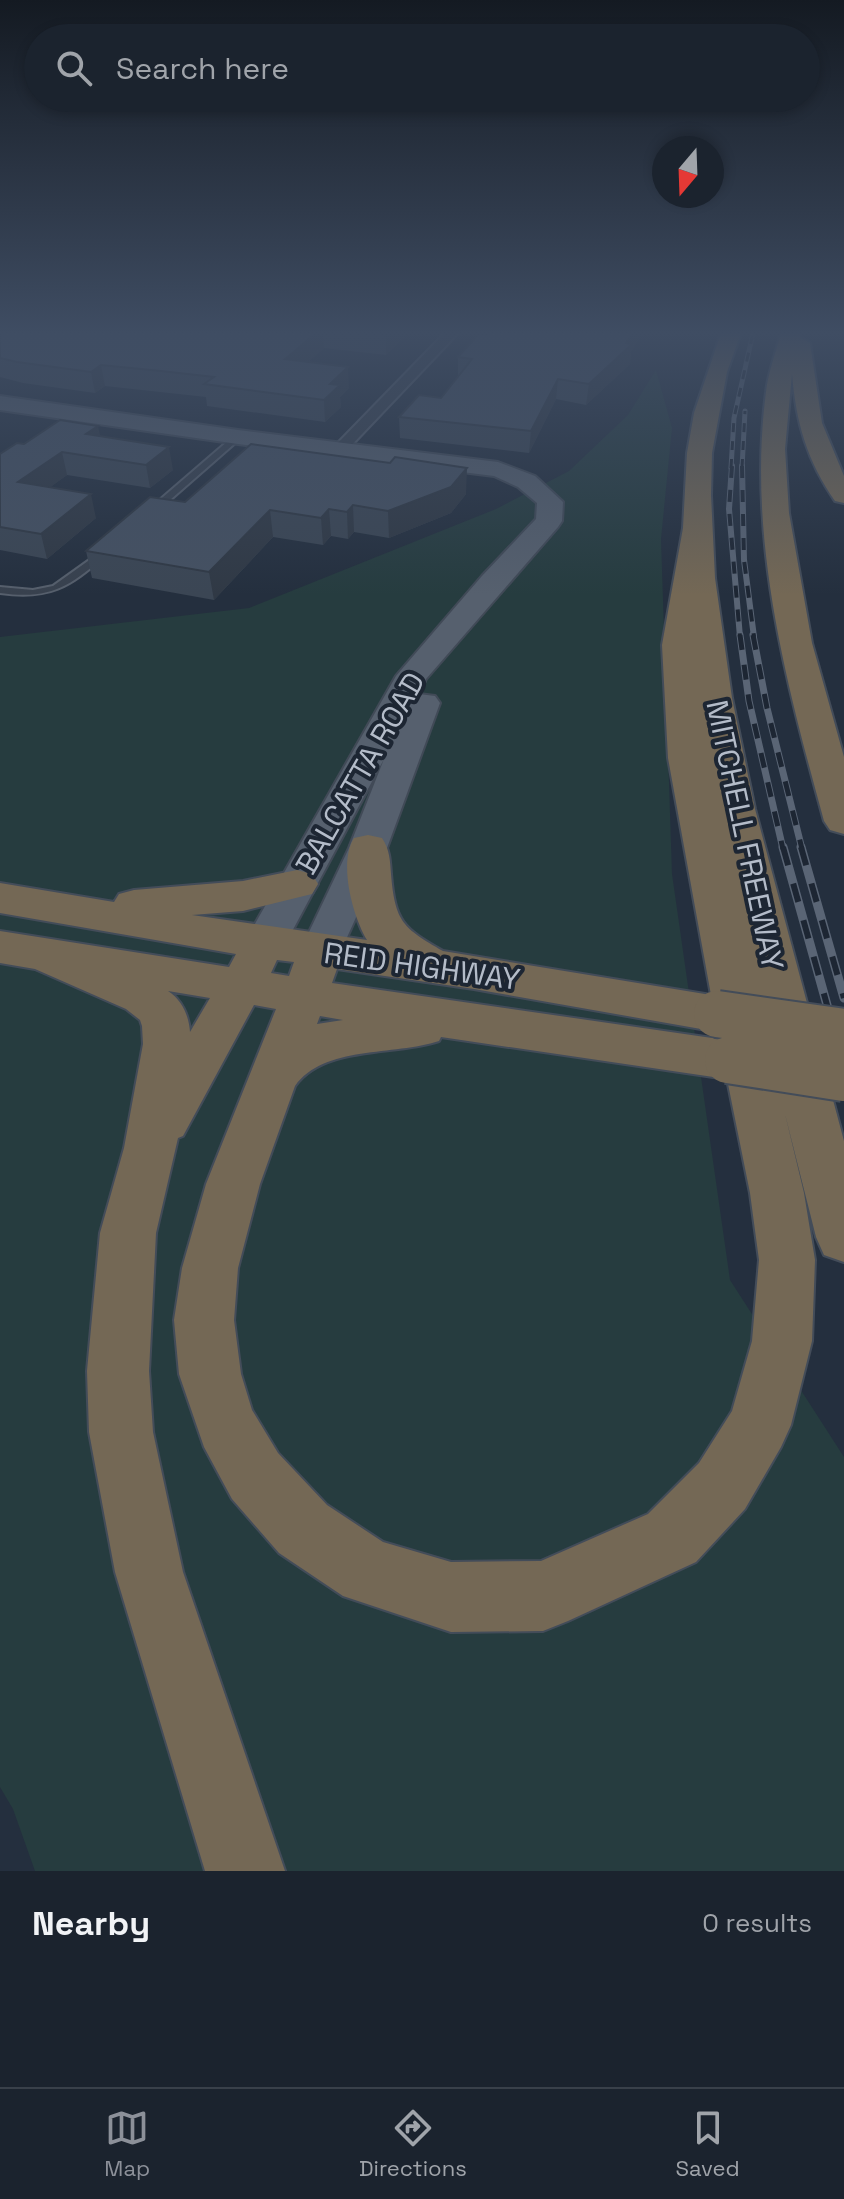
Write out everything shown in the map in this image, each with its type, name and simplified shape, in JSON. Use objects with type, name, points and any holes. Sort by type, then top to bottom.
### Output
[{"type":"highway","name":"MITCHELL FREEWAY","points":[[706,420],[701,440],[696,530],[701,605],[726,778],[844,1237]]},
{"type":"highway","points":[[775,420],[773,458],[782,557],[807,685],[844,821]]},
{"type":"highway","points":[[809,420],[815,447],[844,495]]},
{"type":"highway","points":[[321,951],[220,1227],[210,1268],[204,1320],[210,1374],[226,1425],[255,1476],[303,1529],[367,1572],[451,1597],[543,1596],[672,1538],[722,1486],[759,1425],[782,1341],[787,1260],[777,1193],[714,904],[687,758],[678,645],[696,530]]},
{"type":"highway","points":[[368,848],[377,924],[390,941],[406,953],[439,967]]},
{"type":"highway","points":[[68,911],[243,896],[297,884]]},
{"type":"highway","name":"REID HIGHWAY","points":[[0,898],[265,943],[439,967],[844,1032]]},
{"type":"highway","points":[[150,1148],[265,943]]},
{"type":"highway","name":"REID HIGHWAY","points":[[0,947],[488,1026],[844,1078]]},
{"type":"highway","points":[[48,956],[142,997],[161,1010],[167,1044],[150,1148],[128,1233],[121,1301],[121,1432],[149,1572],[245,1871]]},
{"type":"highway","points":[[273,1078],[287,1059],[316,1043],[402,1028],[488,1026]]},
{"type":"main road","name":"BALCATTA ROAD","points":[[121,420],[498,469],[520,476],[537,487],[550,502],[549,521],[412,676],[265,943]]},
{"type":"main road","name":"BALCATTA ROAD","points":[[321,951],[368,848],[410,733],[468,613]]},
{"type":"street","points":[[339,450],[368,420]]},
{"type":"lane","points":[[146,516],[238,437]]},
{"type":"lane","points":[[0,590],[37,595],[50,592],[63,586],[111,546]]},
{"type":"green space","points":[[622,420],[670,420],[672,428],[661,539],[672,874],[730,1280],[844,1457],[844,1871],[35,1871],[13,1809],[0,1787],[0,637],[249,608],[496,509],[569,471]]},
{"type":"building","points":[[62,420],[98,426],[86,434],[169,447],[146,465],[62,452],[18,482],[91,494],[41,534],[0,527],[0,454],[17,443],[24,444]]},
{"type":"building","points":[[430,420],[537,420],[531,431]]},
{"type":"building","points":[[251,444],[390,463],[395,457],[467,468],[451,487],[388,511],[353,505],[347,512],[329,509],[321,518],[270,510],[209,572],[86,551],[150,497],[185,502]]},
{"type":"railway","points":[[731,468],[734,420]]},
{"type":"railway","points":[[742,467],[745,420]]},
{"type":"railway","points":[[732,466],[729,509],[740,637]]},
{"type":"railway","points":[[742,467],[744,560],[754,637]]},
{"type":"railway","points":[[740,635],[749,701],[783,849]]},
{"type":"railway","points":[[753,635],[767,708],[802,849]]},
{"type":"railway","points":[[783,847],[844,1066]]},
{"type":"railway","points":[[801,847],[844,998]]}]
